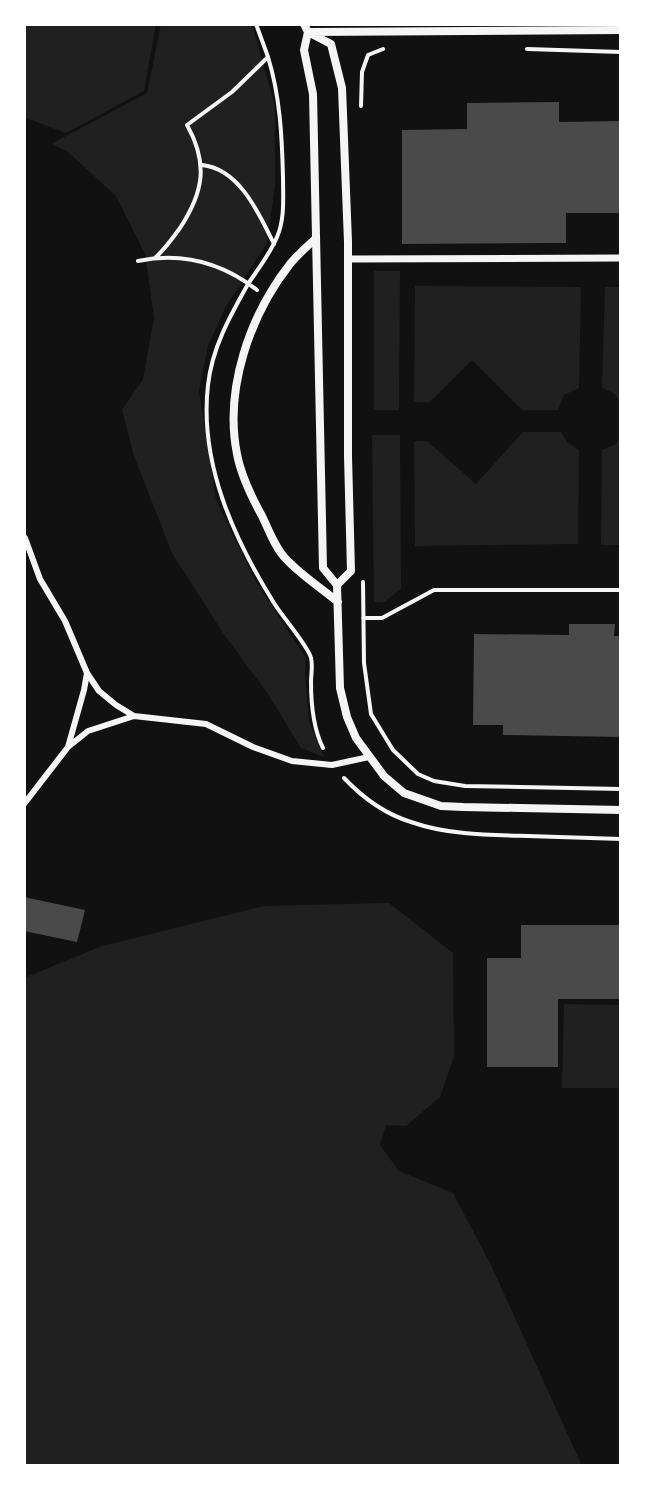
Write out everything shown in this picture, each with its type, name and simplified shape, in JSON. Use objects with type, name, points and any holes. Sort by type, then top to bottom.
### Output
[{"type":"street","points":[[306,28],[621,30]]},
{"type":"street","points":[[306,28],[304,50],[313,94],[323,568],[337,585],[340,688],[347,717],[356,738],[384,776],[404,793],[441,806],[621,810]]},
{"type":"street","points":[[306,28],[331,44],[342,88],[348,259],[351,571],[337,585]]},
{"type":"street","points":[[316,238],[291,263],[268,298],[246,347],[235,393],[233,422],[243,477],[284,558],[338,602]]},
{"type":"street","points":[[348,259],[621,258]]},
{"type":"lane","points":[[25,538],[40,579],[65,621],[87,673],[99,691],[134,716]]},
{"type":"lane","points":[[68,747],[87,673]]},
{"type":"lane","points":[[24,804],[68,747],[88,731],[134,716],[206,724],[253,747],[292,761],[332,765],[369,757]]},
{"type":"path","points":[[202,165],[220,170],[235,183],[250,200],[274,244],[282,224],[281,118],[273,73],[256,24]]},
{"type":"path","points":[[361,105],[362,72],[368,55],[396,47]]},
{"type":"path","points":[[513,49],[621,52]]},
{"type":"path","points":[[155,258],[166,248],[195,203],[199,190],[202,165],[187,125],[232,92],[268,57]]},
{"type":"path","points":[[138,261],[155,258],[208,263],[228,271],[268,298]]},
{"type":"path","points":[[363,573],[364,663],[371,714],[393,750],[418,774],[434,781],[465,786],[621,789]]},
{"type":"path","points":[[339,619],[382,618],[434,590],[621,590]]},
{"type":"shaded area","points":[[24,24],[156,24],[144,91],[66,133],[24,117]]},
{"type":"shaded area","points":[[161,24],[252,24],[275,107],[275,186],[267,243],[226,306],[208,346],[199,391],[216,500],[255,580],[306,658],[309,721],[324,757],[301,748],[172,553],[134,456],[122,410],[143,379],[154,318],[145,254],[116,196],[67,151],[51,144],[147,93]]},
{"type":"shaded area","points":[[374,271],[400,271],[399,410],[374,410]]},
{"type":"shaded area","points":[[415,286],[581,287],[579,388],[564,395],[558,410],[522,410],[472,360],[430,402],[414,402]]},
{"type":"shaded area","points":[[605,287],[621,287],[621,404],[615,394],[602,388]]},
{"type":"shaded area","points":[[523,432],[561,432],[568,443],[579,450],[578,544],[415,546],[414,441],[427,441],[476,484]]},
{"type":"shaded area","points":[[621,434],[621,545],[601,545],[602,450],[616,444]]},
{"type":"shaded area","points":[[372,435],[400,435],[401,589],[384,602],[374,602]]},
{"type":"shaded area","points":[[389,903],[453,953],[454,1056],[440,1097],[406,1126],[386,1125],[380,1145],[399,1171],[453,1193],[491,1265],[582,1466],[24,1466],[24,978],[102,946],[264,906]]},
{"type":"shaded area","points":[[564,1004],[621,1005],[621,1088],[562,1088]]},
{"type":"building","points":[[559,102],[559,122],[621,121],[621,213],[566,213],[566,243],[402,244],[402,130],[467,129],[467,103]]},
{"type":"building","points":[[569,624],[615,624],[614,636],[621,636],[621,737],[503,735],[503,725],[473,725],[474,634],[569,635]]},
{"type":"building","points":[[24,897],[85,910],[77,942],[24,931]]},
{"type":"building","points":[[521,925],[621,925],[621,999],[558,999],[558,1067],[487,1067],[487,958],[521,958]]}]
